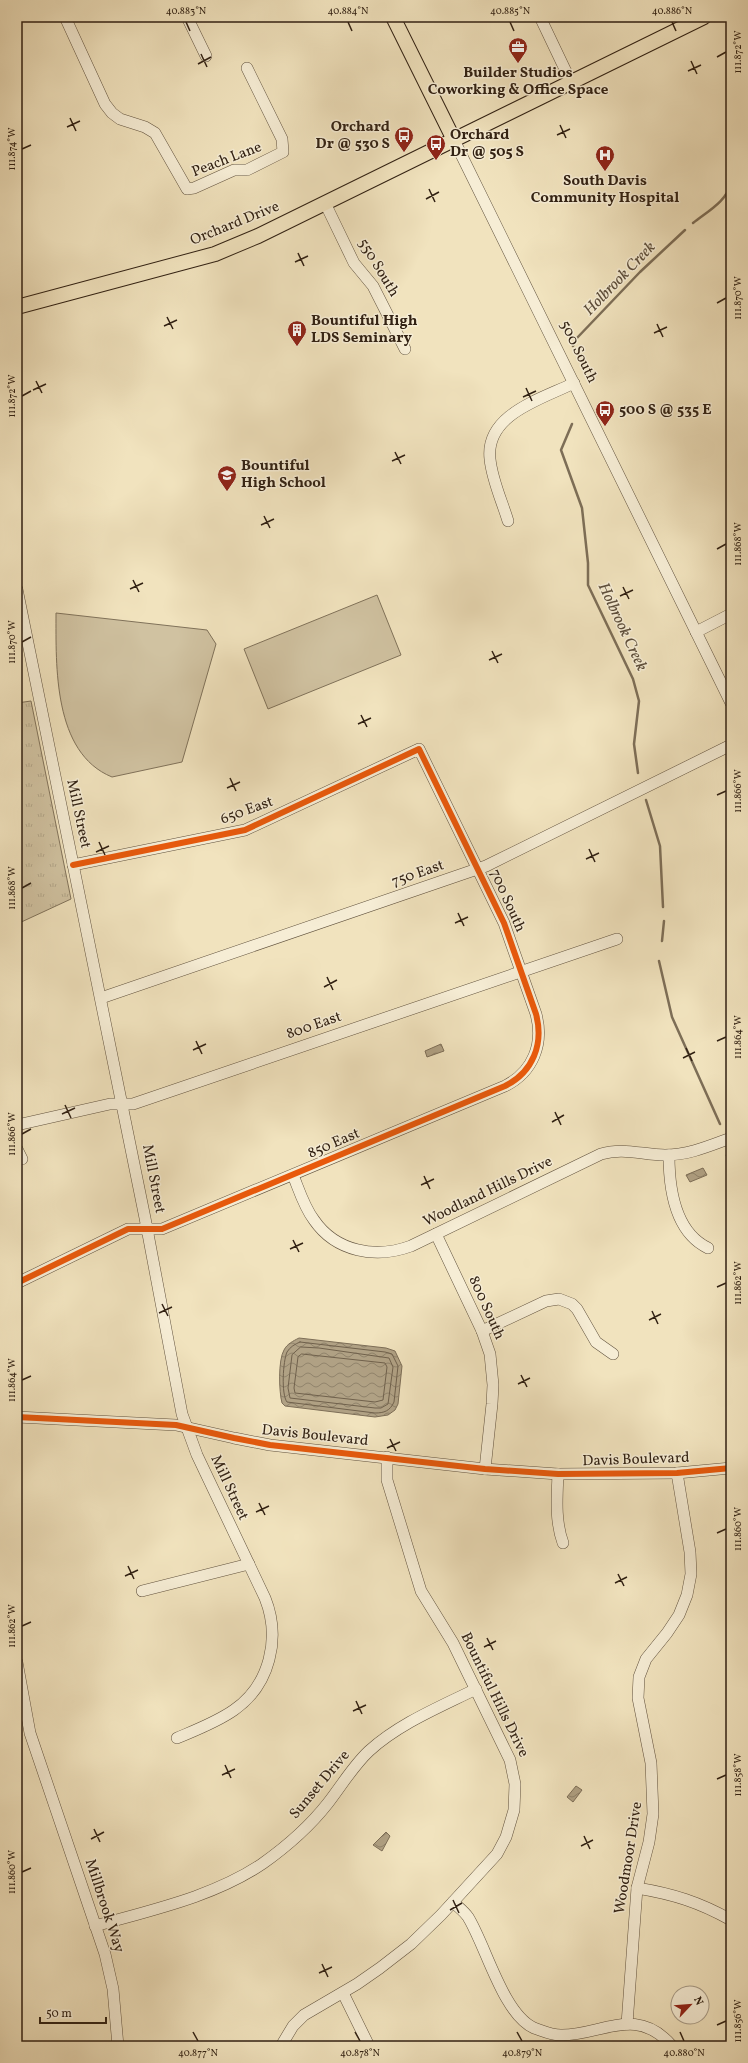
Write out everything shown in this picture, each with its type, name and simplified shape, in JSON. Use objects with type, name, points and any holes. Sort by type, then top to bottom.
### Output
[{"type":"main road","name":"500 South","points":[[393,17],[454,140]]},
{"type":"main road","name":"Orchard Drive","points":[[17,307],[214,254],[258,236],[704,17]]},
{"type":"street","name":"Peach Lane","points":[[65,17],[105,104],[112,113],[120,119],[145,127],[155,133],[187,189],[204,184],[234,170],[247,170],[280,155],[283,152],[282,139],[247,68]]},
{"type":"street","points":[[187,17],[206,56]]},
{"type":"street","points":[[540,17],[572,82]]},
{"type":"street","name":"500 South","points":[[454,140],[731,703]]},
{"type":"street","name":"550 South","points":[[325,203],[354,263],[373,286],[405,349]]},
{"type":"street","points":[[508,521],[490,458],[491,443],[496,430],[510,415],[574,383]]},
{"type":"street","name":"Mill Street","points":[[17,589],[186,1427],[197,1455],[266,1598],[272,1618],[272,1644],[266,1669],[252,1693],[234,1710],[201,1728],[176,1738]]},
{"type":"street","points":[[696,632],[731,614]]},
{"type":"street","name":"750 East","points":[[100,998],[478,869],[731,745]]},
{"type":"street","name":"650 East","points":[[73,865],[245,830],[419,749]]},
{"type":"street","name":"700 South","points":[[419,749],[504,923],[522,971],[536,1014],[540,1034],[536,1053],[526,1070]]},
{"type":"street","name":"800 East","points":[[17,1125],[110,1104],[133,1104],[617,939]]},
{"type":"street","name":"850 East","points":[[147,1228],[162,1229],[293,1175],[505,1086],[517,1080],[526,1070]]},
{"type":"street","name":"Woodland Hills Drive","points":[[293,1175],[314,1220],[330,1237],[344,1246],[362,1251],[382,1253],[402,1249],[436,1234],[601,1154],[626,1150],[669,1155],[698,1151],[731,1138]]},
{"type":"street","points":[[669,1155],[670,1188],[674,1202],[693,1237],[700,1244],[708,1248]]},
{"type":"street","points":[[17,1283],[128,1229],[147,1228]]},
{"type":"street","name":"800 South","points":[[436,1234],[482,1331],[490,1354],[493,1385],[485,1469]]},
{"type":"street","points":[[482,1331],[546,1301],[559,1299],[572,1304],[577,1309],[596,1342],[613,1354]]},
{"type":"street","name":"Davis Boulevard","points":[[17,1418],[172,1424],[252,1442],[485,1469],[558,1474],[677,1473],[731,1468]]},
{"type":"street","name":"Bountiful Hills Drive","points":[[281,2046],[293,2026],[304,2015],[343,1993],[397,1956],[420,1936],[497,1854],[509,1828],[514,1806],[515,1784],[510,1760],[453,1643],[420,1587],[387,1480],[387,1457]]},
{"type":"street","name":"Woodmoor Drive","points":[[627,2024],[637,1888],[652,1827],[654,1796],[652,1763],[638,1698],[639,1677],[646,1660],[679,1615],[687,1595],[691,1574],[690,1552],[677,1473]]},
{"type":"street","points":[[558,1474],[557,1516],[563,1543]]},
{"type":"street","points":[[142,1591],[249,1564]]},
{"type":"street","name":"Millbrook Way","points":[[17,1662],[30,1733],[105,1954],[113,1989],[118,2046]]},
{"type":"street","name":"Sunset Drive","points":[[96,1926],[190,1898],[246,1874],[275,1854],[299,1834],[329,1802],[357,1763],[380,1741],[403,1726],[476,1689]]},
{"type":"street","points":[[637,1888],[671,1894],[694,1901],[731,1920]]},
{"type":"street","points":[[453,1902],[468,1917],[509,2002],[525,2023],[540,2030],[559,2035],[572,2034],[614,2024],[627,2024],[653,2031],[672,2046]]},
{"type":"street","points":[[343,1993],[369,2046]]},
{"type":"green space","points":[[377,595],[401,655],[268,709],[244,649]]},
{"type":"green space","points":[[56,613],[207,630],[216,644],[182,762],[112,777],[93,765],[78,749],[68,729],[58,682],[56,658]]},
{"type":"green space","points":[[31,701],[71,899],[17,924],[17,703]]},
{"type":"water","points":[[441,1044],[444,1051],[427,1057],[425,1051]]},
{"type":"water","points":[[703,1168],[707,1175],[690,1182],[686,1175]]},
{"type":"water","points":[[299,1338],[386,1348],[395,1351],[402,1366],[398,1404],[395,1410],[388,1415],[375,1417],[285,1406],[282,1403],[280,1391],[282,1355],[285,1348],[290,1343]]},
{"type":"water","points":[[576,1786],[582,1790],[573,1802],[567,1797]]},
{"type":"water","points":[[386,1832],[390,1836],[382,1851],[373,1845]]},
{"type":"waterway","name":"Holbrook Creek","points":[[729,41],[731,71]]},
{"type":"waterway","name":"Holbrook Creek","points":[[693,223],[711,210],[721,200],[729,189],[731,183]]},
{"type":"waterway","name":"Holbrook Creek","points":[[573,346],[576,339],[640,272],[685,230]]},
{"type":"waterway","name":"Holbrook Creek","points":[[572,424],[561,450],[582,508],[588,563],[588,585],[633,679],[639,701],[634,744],[638,773]]},
{"type":"waterway","name":"Holbrook Creek","points":[[646,800],[660,846],[663,907]]},
{"type":"waterway","points":[[662,941],[664,921]]},
{"type":"waterway","name":"Holbrook Creek","points":[[659,961],[672,1017],[720,1124]]},
{"type":"waterway","name":"Holbrook Creek","points":[[727,1155],[731,1176]]},
{"type":"cycle path","points":[[17,1283],[128,1229],[162,1229],[505,1086],[523,1073],[534,1056],[537,1046],[538,1025],[536,1014],[504,923],[419,749],[245,830],[73,865]]},
{"type":"cycle path","points":[[17,1417],[176,1425],[270,1445],[485,1469],[558,1474],[677,1473],[731,1468]]},
{"type":"place","name":"Builder Studios Coworking & Office Space","points":[[518,64]]},
{"type":"place","name":"Orchard Dr @ 530 S","points":[[404,153]]},
{"type":"place","name":"Orchard Dr @ 505 S","points":[[436,161]]},
{"type":"place","name":"South Davis Community Hospital","points":[[605,172]]},
{"type":"place","name":"Bountiful High LDS Seminary","points":[[297,347]]},
{"type":"place","name":"500 S @ 535 E","points":[[605,427]]},
{"type":"place","name":"Bountiful High School","points":[[227,492]]}]
